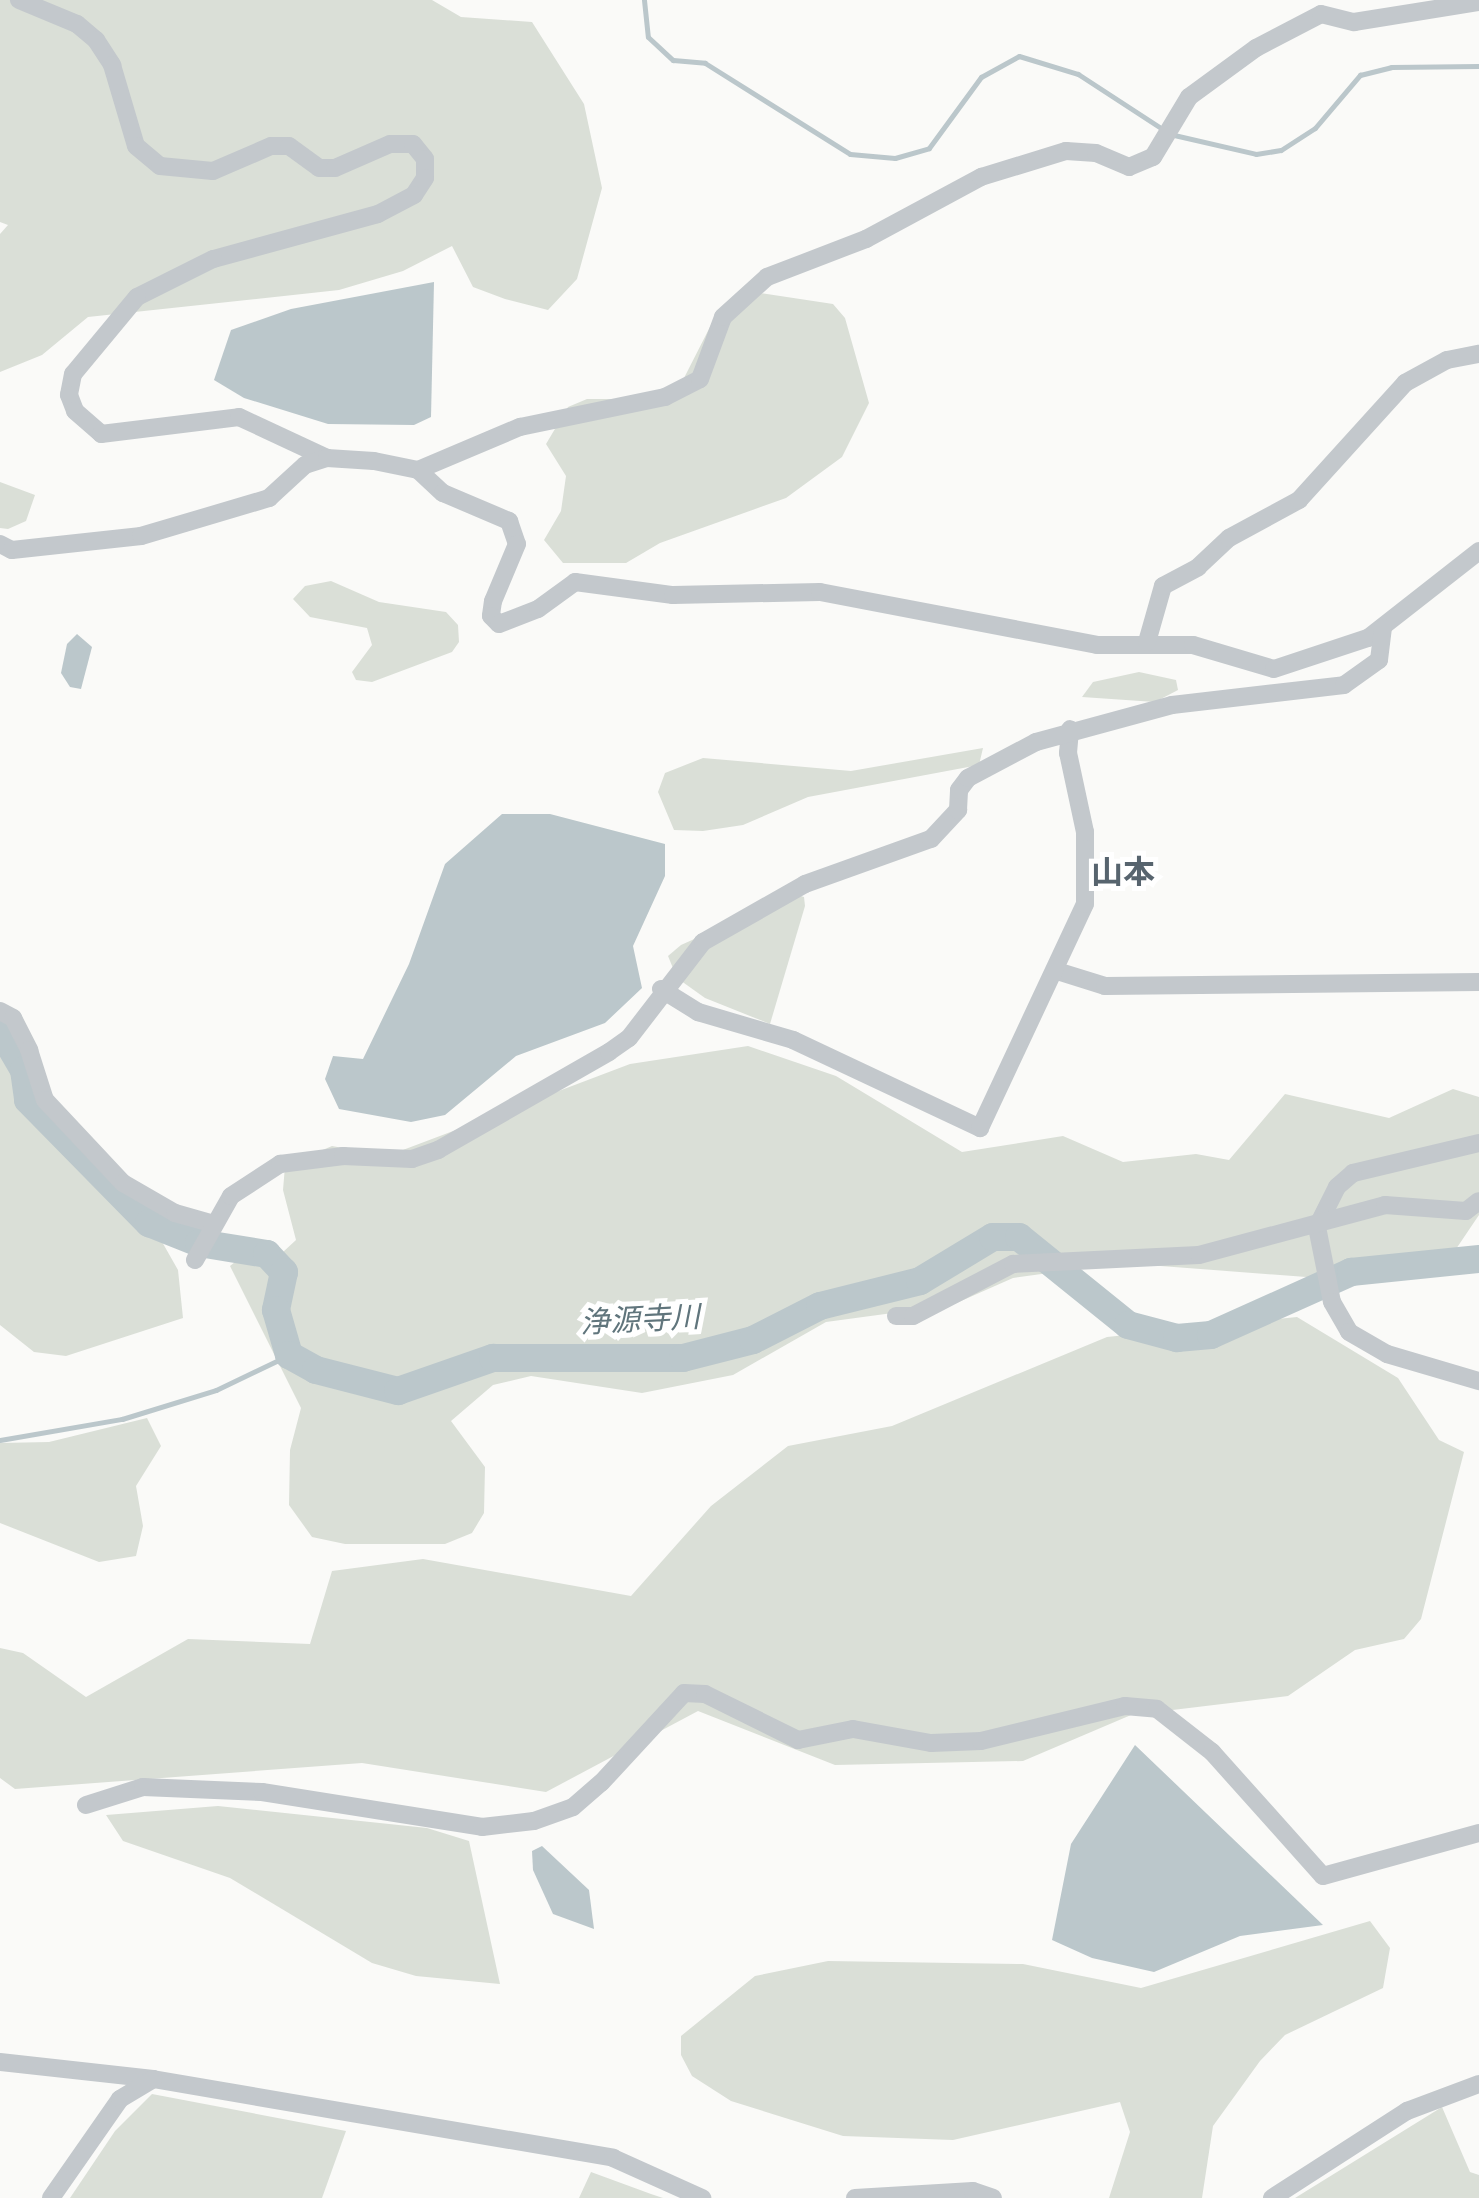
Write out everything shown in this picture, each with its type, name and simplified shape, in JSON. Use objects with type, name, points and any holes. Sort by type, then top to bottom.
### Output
[{"type":"street","points":[[20,0],[77,24],[96,40],[112,65],[136,146],[160,166],[213,171],[271,146],[289,146],[319,168],[336,168],[390,144],[412,144],[424,159],[424,178],[414,195],[378,214],[213,258],[138,297],[74,374],[69,395],[75,411],[101,434],[239,417],[327,458],[418,470],[520,428],[665,397],[700,378],[723,316],[767,277],[866,239],[981,177],[1066,151],[1096,153],[1129,168],[1154,157],[1189,97],[1317,7],[1354,22],[1479,2]]},
{"type":"street","points":[[1147,642],[1163,586],[1198,567],[1230,538],[1300,500],[1406,383],[1447,360],[1479,354]]},
{"type":"street","points":[[0,544],[12,550],[141,536],[217,518],[269,498],[305,465],[327,458]]},
{"type":"street","points":[[418,470],[444,493],[509,520],[516,532],[514,557],[493,602],[491,616],[499,624],[538,609],[574,582],[673,595],[820,592],[1097,645],[1147,642],[1214,649],[1274,670],[1384,628],[1479,551]]},
{"type":"street","points":[[194,1260],[231,1196],[280,1164],[344,1156],[412,1158],[438,1150],[629,1038],[661,989],[704,942],[805,884],[931,839],[958,810],[958,790],[968,778],[1070,730],[1172,705],[1344,684],[1379,660],[1384,628]]},
{"type":"street","points":[[661,989],[698,1012],[793,1040],[980,1128],[1057,971],[1085,904],[1088,868],[1070,730]]},
{"type":"street","points":[[1057,971],[1105,986],[1479,982]]},
{"type":"street","points":[[0,1011],[12,1018],[30,1050],[44,1100],[123,1183],[175,1213],[214,1224]]},
{"type":"street","points":[[1479,1143],[1353,1173],[1337,1187],[1318,1233],[1332,1302],[1349,1332],[1387,1354],[1479,1381]]},
{"type":"street","points":[[896,1316],[913,1316],[1014,1264],[1199,1255],[1318,1233],[1385,1205],[1466,1211],[1479,1201]]},
{"type":"street","points":[[86,1805],[142,1787],[262,1792],[482,1827],[534,1821],[573,1807],[601,1783],[684,1693],[704,1694],[798,1740],[854,1730],[931,1743],[981,1741],[1126,1706],[1157,1708],[1212,1752],[1323,1876],[1479,1833]]},
{"type":"street","points":[[0,2062],[153,2079],[614,2158],[702,2198]]},
{"type":"street","points":[[52,2198],[120,2099],[153,2079]]},
{"type":"street","points":[[1272,2198],[1407,2110],[1479,2084]]},
{"type":"street","points":[[855,2198],[973,2191],[993,2198]]},
{"type":"shaded area","points":[[0,0],[432,0],[461,17],[532,22],[584,104],[602,188],[577,279],[548,310],[505,299],[473,287],[452,246],[403,271],[339,290],[88,317],[42,355],[0,372],[0,234],[8,225],[0,222]]},
{"type":"shaded area","points":[[434,282],[431,417],[414,425],[328,424],[244,398],[214,380],[231,330],[291,309]]},
{"type":"shaded area","points":[[760,293],[833,304],[845,318],[869,403],[842,457],[786,498],[660,543],[626,563],[563,563],[544,540],[561,511],[566,476],[546,444],[568,407],[587,399],[644,399],[684,378],[712,323]]},
{"type":"shaded area","points":[[0,482],[35,495],[26,521],[8,529],[0,528]]},
{"type":"shaded area","points":[[331,581],[379,602],[446,612],[458,625],[459,642],[452,652],[372,682],[356,680],[352,672],[372,645],[367,628],[310,617],[293,599],[305,586]]},
{"type":"shaded area","points":[[77,634],[92,647],[81,689],[70,687],[61,673],[67,644]]},
{"type":"shaded area","points":[[1139,672],[1176,680],[1178,690],[1155,702],[1082,697],[1093,682]]},
{"type":"shaded area","points":[[983,748],[979,765],[808,797],[743,825],[703,831],[674,830],[658,792],[665,773],[703,758],[851,771]]},
{"type":"shaded area","points":[[502,814],[550,814],[665,844],[665,876],[633,946],[642,988],[605,1023],[516,1056],[445,1115],[411,1122],[339,1109],[325,1079],[333,1056],[363,1059],[409,964],[445,864]]},
{"type":"shaded area","points":[[794,894],[804,897],[805,906],[770,1024],[705,998],[677,978],[668,956],[681,945]]},
{"type":"shaded area","points":[[748,1046],[836,1076],[962,1152],[1063,1136],[1123,1162],[1196,1154],[1229,1160],[1285,1094],[1389,1118],[1453,1089],[1479,1097],[1479,1215],[1456,1249],[1359,1281],[1121,1263],[1013,1278],[952,1305],[826,1322],[733,1375],[642,1393],[531,1376],[493,1385],[451,1421],[485,1467],[484,1513],[472,1533],[445,1544],[345,1544],[312,1537],[289,1505],[290,1450],[301,1408],[230,1266],[240,1258],[270,1264],[296,1240],[283,1190],[285,1166],[332,1146],[387,1156],[630,1064]]},
{"type":"shaded area","points":[[0,1055],[121,1213],[157,1233],[178,1270],[183,1318],[66,1356],[34,1352],[0,1325]]},
{"type":"shaded area","points":[[1297,1317],[1398,1378],[1439,1440],[1464,1452],[1421,1619],[1404,1639],[1355,1650],[1288,1696],[1131,1715],[1023,1761],[835,1765],[698,1711],[546,1792],[362,1763],[15,1789],[0,1778],[0,1648],[23,1653],[86,1697],[188,1639],[310,1644],[332,1571],[423,1559],[631,1596],[711,1506],[788,1446],[892,1426],[1107,1337]]},
{"type":"shaded area","points":[[147,1418],[161,1446],[136,1486],[143,1526],[136,1556],[99,1562],[0,1523],[0,1443],[49,1442]]},
{"type":"shaded area","points":[[1135,1745],[1323,1925],[1240,1936],[1154,1972],[1092,1958],[1052,1940],[1071,1844]]},
{"type":"shaded area","points":[[218,1806],[427,1828],[469,1841],[500,1984],[416,1976],[372,1963],[230,1878],[123,1841],[106,1815]]},
{"type":"shaded area","points":[[542,1846],[589,1890],[594,1929],[553,1914],[533,1870],[532,1851]]},
{"type":"shaded area","points":[[1370,1921],[1390,1948],[1383,1988],[1285,2035],[1260,2061],[1213,2126],[1202,2198],[1109,2198],[1130,2132],[1120,2102],[953,2140],[843,2136],[731,2101],[692,2076],[681,2055],[681,2036],[755,1976],[828,1961],[1023,1964],[1141,1988]]},
{"type":"shaded area","points":[[152,2094],[346,2131],[322,2198],[70,2198],[115,2131]]},
{"type":"shaded area","points":[[1442,2107],[1470,2172],[1479,2175],[1479,2198],[1295,2198]]},
{"type":"shaded area","points":[[591,2172],[651,2194],[663,2198],[579,2198]]},
{"type":"waterway","points":[[644,0],[648,37],[673,60],[705,63],[850,154],[895,158],[929,148],[981,77],[1019,56],[1078,74],[1164,130]]},
{"type":"waterway","points":[[1174,135],[1256,154],[1281,150],[1315,128],[1360,75],[1391,67],[1479,66]]},
{"type":"waterway","name":"浄源寺川","points":[[0,1029],[24,1070],[28,1100],[149,1223],[199,1243],[267,1254],[284,1272],[276,1310],[289,1355],[316,1370],[398,1391],[493,1358],[683,1358],[753,1340],[820,1306],[920,1281],[993,1237],[1019,1237],[1128,1325],[1177,1338],[1211,1335],[1351,1272],[1479,1259]]},
{"type":"waterway","points":[[0,1440],[122,1419],[216,1390],[289,1355]]},
{"type":"district","name":"山本","points":[[1123,873]]}]
